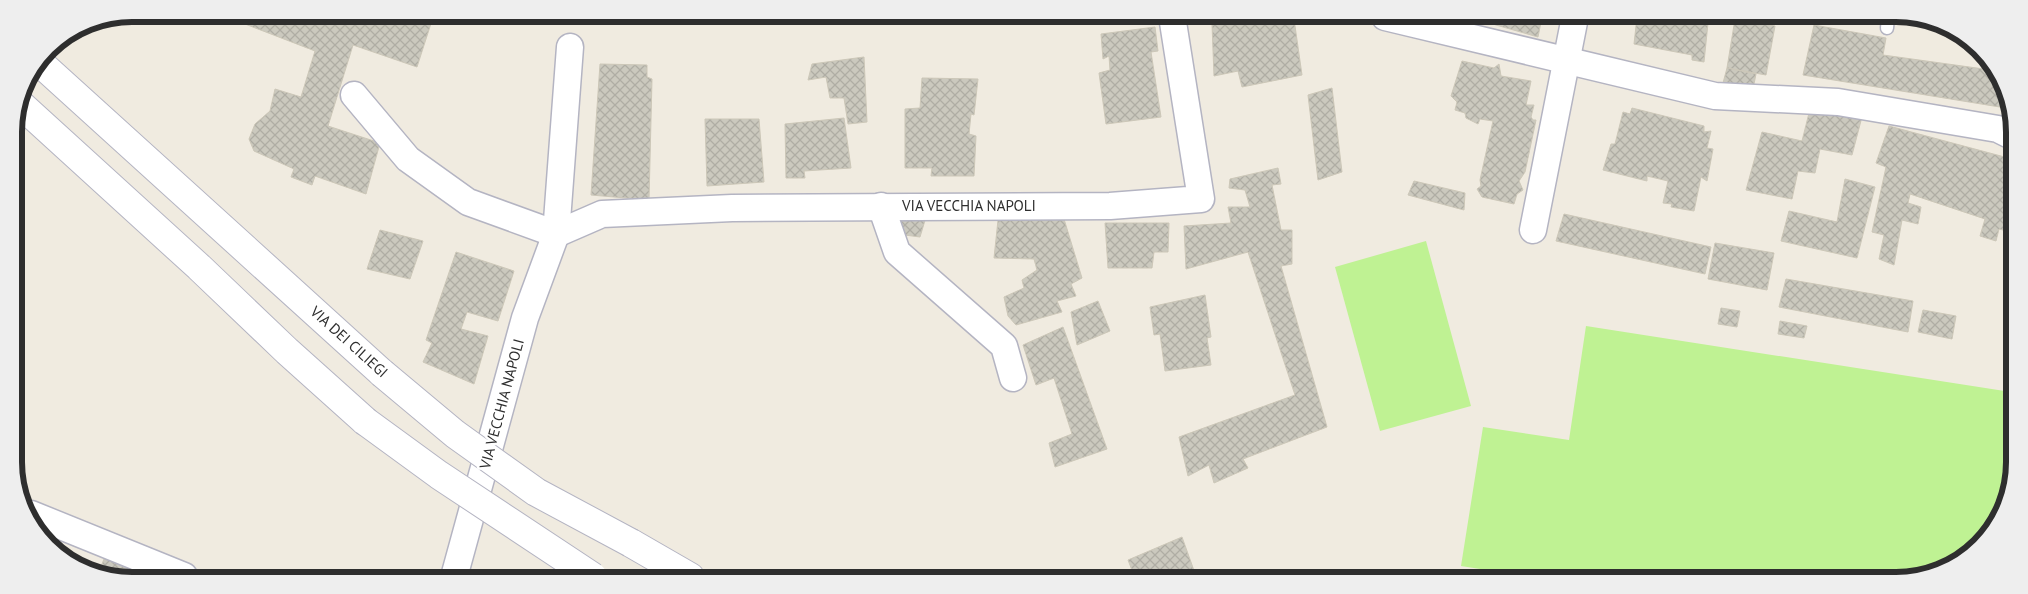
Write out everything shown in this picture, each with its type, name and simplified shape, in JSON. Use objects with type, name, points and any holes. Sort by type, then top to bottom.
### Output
[{"type":"main road","name":"VIA DEI CILIEGI","points":[[44,67],[382,373],[456,434],[536,492],[632,543],[680,572]]},
{"type":"main road","points":[[25,108],[365,421],[447,480],[585,572]]},
{"type":"street","name":"VIA VECCHIA NAPOLI","points":[[556,234],[602,214],[732,208],[1110,206],[1201,199],[1173,22]]},
{"type":"street","points":[[1410,22],[1715,96],[1838,102],[1998,129],[2006,133]]},
{"type":"street","points":[[1533,230],[1574,22]]},
{"type":"street","name":"VIA VECCHIA NAPOLI","points":[[455,572],[525,318],[556,234],[570,47]]},
{"type":"street","points":[[354,95],[408,159],[468,202],[556,234]]},
{"type":"street","points":[[881,206],[897,252],[1004,346],[1013,378]]},
{"type":"street","points":[[38,517],[174,572]]},
{"type":"green space","points":[[1426,241],[1471,406],[1380,431],[1335,267]]},
{"type":"green space","points":[[1586,326],[2006,391],[2005,476],[2000,497],[1987,523],[1963,549],[1951,557],[1931,566],[1903,571],[1494,571],[1461,566],[1483,427],[1569,440]]},
{"type":"building","points":[[246,22],[431,22],[417,67],[353,45],[328,126],[380,143],[366,194],[315,176],[312,185],[291,177],[294,169],[254,151],[249,139],[255,124],[270,111],[275,89],[301,97],[315,51],[245,24]]},
{"type":"building","points":[[1226,22],[1274,22],[1275,24],[1294,22],[1302,75],[1242,87],[1238,71],[1214,76],[1212,24]]},
{"type":"building","points":[[1486,22],[1541,22],[1538,37]]},
{"type":"building","points":[[1636,22],[1709,22],[1704,62],[1692,60],[1692,55],[1634,44]]},
{"type":"building","points":[[1735,22],[1752,22],[1775,26],[1766,75],[1727,68]]},
{"type":"building","points":[[1814,25],[1886,38],[1883,55],[1986,69],[2000,97],[2002,107],[1803,75]]},
{"type":"building","points":[[1155,27],[1158,51],[1151,52],[1161,117],[1106,124],[1099,73],[1110,70],[1109,56],[1103,59],[1101,34]]},
{"type":"building","points":[[864,57],[867,122],[848,124],[844,98],[830,98],[826,77],[808,80],[812,64]]},
{"type":"building","points":[[1462,61],[1494,68],[1499,64],[1501,76],[1531,81],[1526,105],[1534,105],[1531,117],[1533,120],[1536,120],[1525,172],[1519,181],[1523,190],[1517,194],[1514,204],[1482,197],[1477,189],[1481,186],[1480,180],[1493,121],[1480,119],[1478,124],[1466,118],[1465,113],[1455,110],[1457,102],[1451,96]]},
{"type":"building","points":[[600,64],[647,65],[647,77],[652,79],[649,200],[591,195]]},
{"type":"building","points":[[1727,68],[1756,74],[1753,89],[1723,83]]},
{"type":"building","points":[[922,78],[978,79],[974,115],[971,114],[969,134],[976,136],[974,176],[931,176],[932,168],[905,168],[905,109],[920,108]]},
{"type":"building","points":[[1332,88],[1342,172],[1318,180],[1308,95]]},
{"type":"building","points":[[1811,105],[1863,113],[1852,155],[1820,149],[1815,173],[1798,171],[1792,199],[1746,190],[1762,132],[1802,141]]},
{"type":"building","points":[[1632,108],[1704,126],[1704,132],[1711,131],[1707,148],[1713,149],[1707,181],[1701,177],[1694,211],[1671,207],[1672,204],[1663,203],[1668,181],[1647,176],[1647,181],[1603,170],[1611,144],[1615,144],[1623,112],[1630,114]]},
{"type":"building","points":[[844,118],[851,168],[804,171],[805,178],[786,178],[785,124]]},
{"type":"building","points":[[705,119],[759,119],[764,182],[707,186]]},
{"type":"building","points":[[1889,126],[2006,157],[2006,231],[1999,229],[1996,241],[1980,236],[1985,219],[1910,194],[1908,203],[1921,207],[1918,224],[1902,220],[1894,265],[1879,259],[1884,235],[1872,232],[1886,167],[1876,163]]},
{"type":"building","points":[[1278,168],[1281,184],[1272,185],[1281,230],[1292,230],[1292,264],[1281,266],[1327,427],[1243,459],[1248,468],[1214,483],[1209,465],[1188,476],[1179,437],[1295,395],[1248,252],[1186,269],[1184,226],[1231,223],[1228,207],[1250,207],[1245,190],[1229,188],[1230,179]]},
{"type":"building","points":[[1845,179],[1875,187],[1857,258],[1781,241],[1789,211],[1837,222]]},
{"type":"building","points":[[1414,181],[1465,193],[1464,210],[1408,195]]},
{"type":"building","points":[[1564,214],[1711,247],[1705,274],[1556,241]]},
{"type":"building","points":[[902,216],[926,217],[920,237],[897,234]]},
{"type":"building","points":[[1064,219],[1082,278],[1071,284],[1076,296],[1057,301],[1062,312],[1016,325],[1008,316],[1004,297],[1024,288],[1022,280],[1037,270],[1034,259],[994,258],[998,220]]},
{"type":"building","points":[[1105,223],[1169,223],[1168,252],[1154,252],[1152,268],[1108,268]]},
{"type":"building","points":[[380,230],[423,241],[410,279],[367,269]]},
{"type":"building","points":[[1715,243],[1774,253],[1767,290],[1708,279]]},
{"type":"building","points":[[456,252],[514,271],[498,321],[467,312],[461,329],[488,336],[474,384],[423,362],[432,343],[426,340]]},
{"type":"building","points":[[1786,279],[1913,301],[1908,332],[1779,307]]},
{"type":"building","points":[[1205,295],[1211,337],[1207,338],[1211,365],[1165,371],[1160,334],[1154,335],[1150,307]]},
{"type":"building","points":[[1098,301],[1110,331],[1077,345],[1071,312]]},
{"type":"building","points":[[1721,308],[1740,311],[1737,327],[1718,324]]},
{"type":"building","points":[[1923,310],[1956,316],[1952,339],[1918,332]]},
{"type":"building","points":[[1780,321],[1807,326],[1804,338],[1778,334]]},
{"type":"building","points":[[1063,327],[1107,449],[1055,467],[1049,443],[1072,434],[1054,378],[1036,385],[1023,345]]},
{"type":"building","points":[[1182,537],[1194,571],[1132,571],[1128,560]]},
{"type":"building","points":[[104,559],[143,572],[118,571],[101,567]]}]
